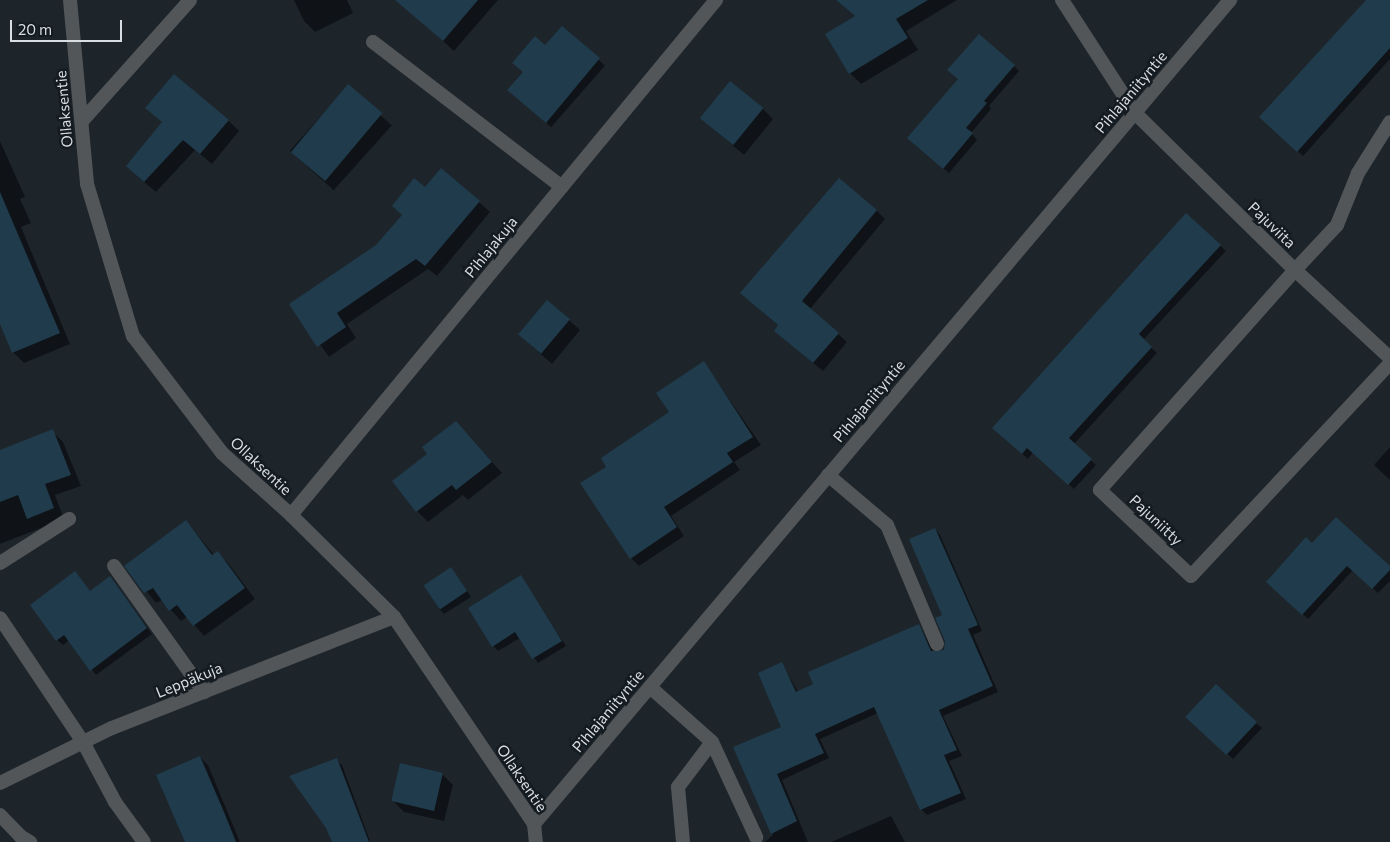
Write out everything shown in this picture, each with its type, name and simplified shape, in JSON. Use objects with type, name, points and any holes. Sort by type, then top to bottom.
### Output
[{"type":"street","name":"Ollaksentie","points":[[70,0],[88,184],[132,336],[222,453],[292,515],[394,617],[534,824],[536,842]]},
{"type":"street","points":[[82,121],[190,0]]},
{"type":"street","name":"Pihlajakuja","points":[[292,515],[716,0]]},
{"type":"street","name":"Pajuviita","points":[[1062,0],[1135,113],[1295,270],[1390,358]]},
{"type":"street","name":"Pihlajaniityntie","points":[[534,824],[1230,0]]},
{"type":"street","points":[[373,42],[562,188]]},
{"type":"street","points":[[1295,270],[1337,225],[1358,173],[1390,122]]},
{"type":"street","name":"Pajuniitty","points":[[1295,270],[1100,490],[1191,576],[1390,363]]},
{"type":"street","points":[[828,475],[887,525],[937,644]]},
{"type":"street","points":[[0,562],[69,519]]},
{"type":"street","points":[[114,566],[204,692]]},
{"type":"street","name":"Leppäkuja","points":[[0,783],[83,742],[394,617]]},
{"type":"street","points":[[0,618],[83,742],[115,802],[144,842]]},
{"type":"street","points":[[650,687],[712,742],[756,837]]},
{"type":"street","points":[[683,842],[678,787],[712,742]]},
{"type":"street","points":[[0,815],[20,836],[30,842]]},
{"type":"building","points":[[395,0],[478,0],[443,41]]},
{"type":"building","points":[[836,0],[928,0],[896,19],[908,38],[849,74],[825,34],[855,16]]},
{"type":"building","points":[[1366,0],[1390,0],[1390,48],[1297,152],[1259,117]]},
{"type":"building","points":[[562,26],[600,58],[546,123],[507,90],[523,72],[512,63],[535,36],[545,45]]},
{"type":"building","points":[[979,34],[1015,65],[984,101],[987,103],[966,128],[973,133],[943,169],[907,138],[958,79],[947,70]]},
{"type":"building","points":[[174,74],[229,120],[200,154],[183,140],[144,182],[126,166],[162,122],[145,108]]},
{"type":"building","points":[[730,81],[763,108],[733,145],[700,118]]},
{"type":"building","points":[[348,84],[382,113],[325,181],[291,152]]},
{"type":"building","points":[[441,168],[480,201],[425,266],[416,259],[337,313],[346,327],[317,347],[289,304],[376,245],[402,215],[392,206],[414,178],[425,187]]},
{"type":"building","points":[[839,178],[877,210],[802,301],[839,333],[813,363],[774,331],[778,325],[740,293]]},
{"type":"building","points":[[0,192],[60,333],[12,353],[0,324]]},
{"type":"building","points":[[1186,213],[1221,245],[1139,334],[1152,347],[1069,438],[1092,459],[1068,485],[1027,448],[1022,454],[992,428]]},
{"type":"building","points":[[547,300],[570,319],[541,354],[518,334]]},
{"type":"building","points":[[704,361],[753,437],[727,453],[733,462],[664,507],[677,527],[630,559],[580,483],[606,467],[601,458],[669,412],[656,393]]},
{"type":"building","points":[[456,421],[492,462],[456,490],[452,485],[416,512],[392,481],[427,454],[422,447]]},
{"type":"building","points":[[53,429],[71,475],[45,484],[54,508],[27,519],[18,495],[0,502],[0,450]]},
{"type":"building","points":[[1336,517],[1390,566],[1390,570],[1372,589],[1347,566],[1302,615],[1266,582],[1306,537],[1312,543]]},
{"type":"building","points":[[186,520],[212,555],[218,551],[245,588],[193,626],[177,605],[169,611],[153,588],[144,593],[124,566]]},
{"type":"building","points":[[935,528],[978,625],[968,629],[993,686],[939,710],[957,750],[944,755],[961,793],[920,810],[874,707],[815,734],[824,753],[777,774],[797,821],[771,834],[733,747],[781,727],[758,673],[782,662],[796,692],[813,684],[808,672],[919,624],[931,651],[944,650],[945,641],[935,618],[942,615],[909,539]]},
{"type":"building","points":[[451,567],[467,591],[440,609],[424,585]]},
{"type":"building","points":[[75,571],[90,591],[110,576],[147,628],[90,671],[64,635],[56,641],[30,605]]},
{"type":"building","points":[[521,575],[562,641],[532,659],[515,632],[492,647],[468,608]]},
{"type":"building","points":[[1216,684],[1257,722],[1226,755],[1185,717]]},
{"type":"building","points":[[200,756],[236,842],[185,842],[156,775]]},
{"type":"building","points":[[337,758],[369,842],[332,842],[326,828],[289,776]]},
{"type":"building","points":[[400,763],[443,773],[434,811],[391,801]]}]
